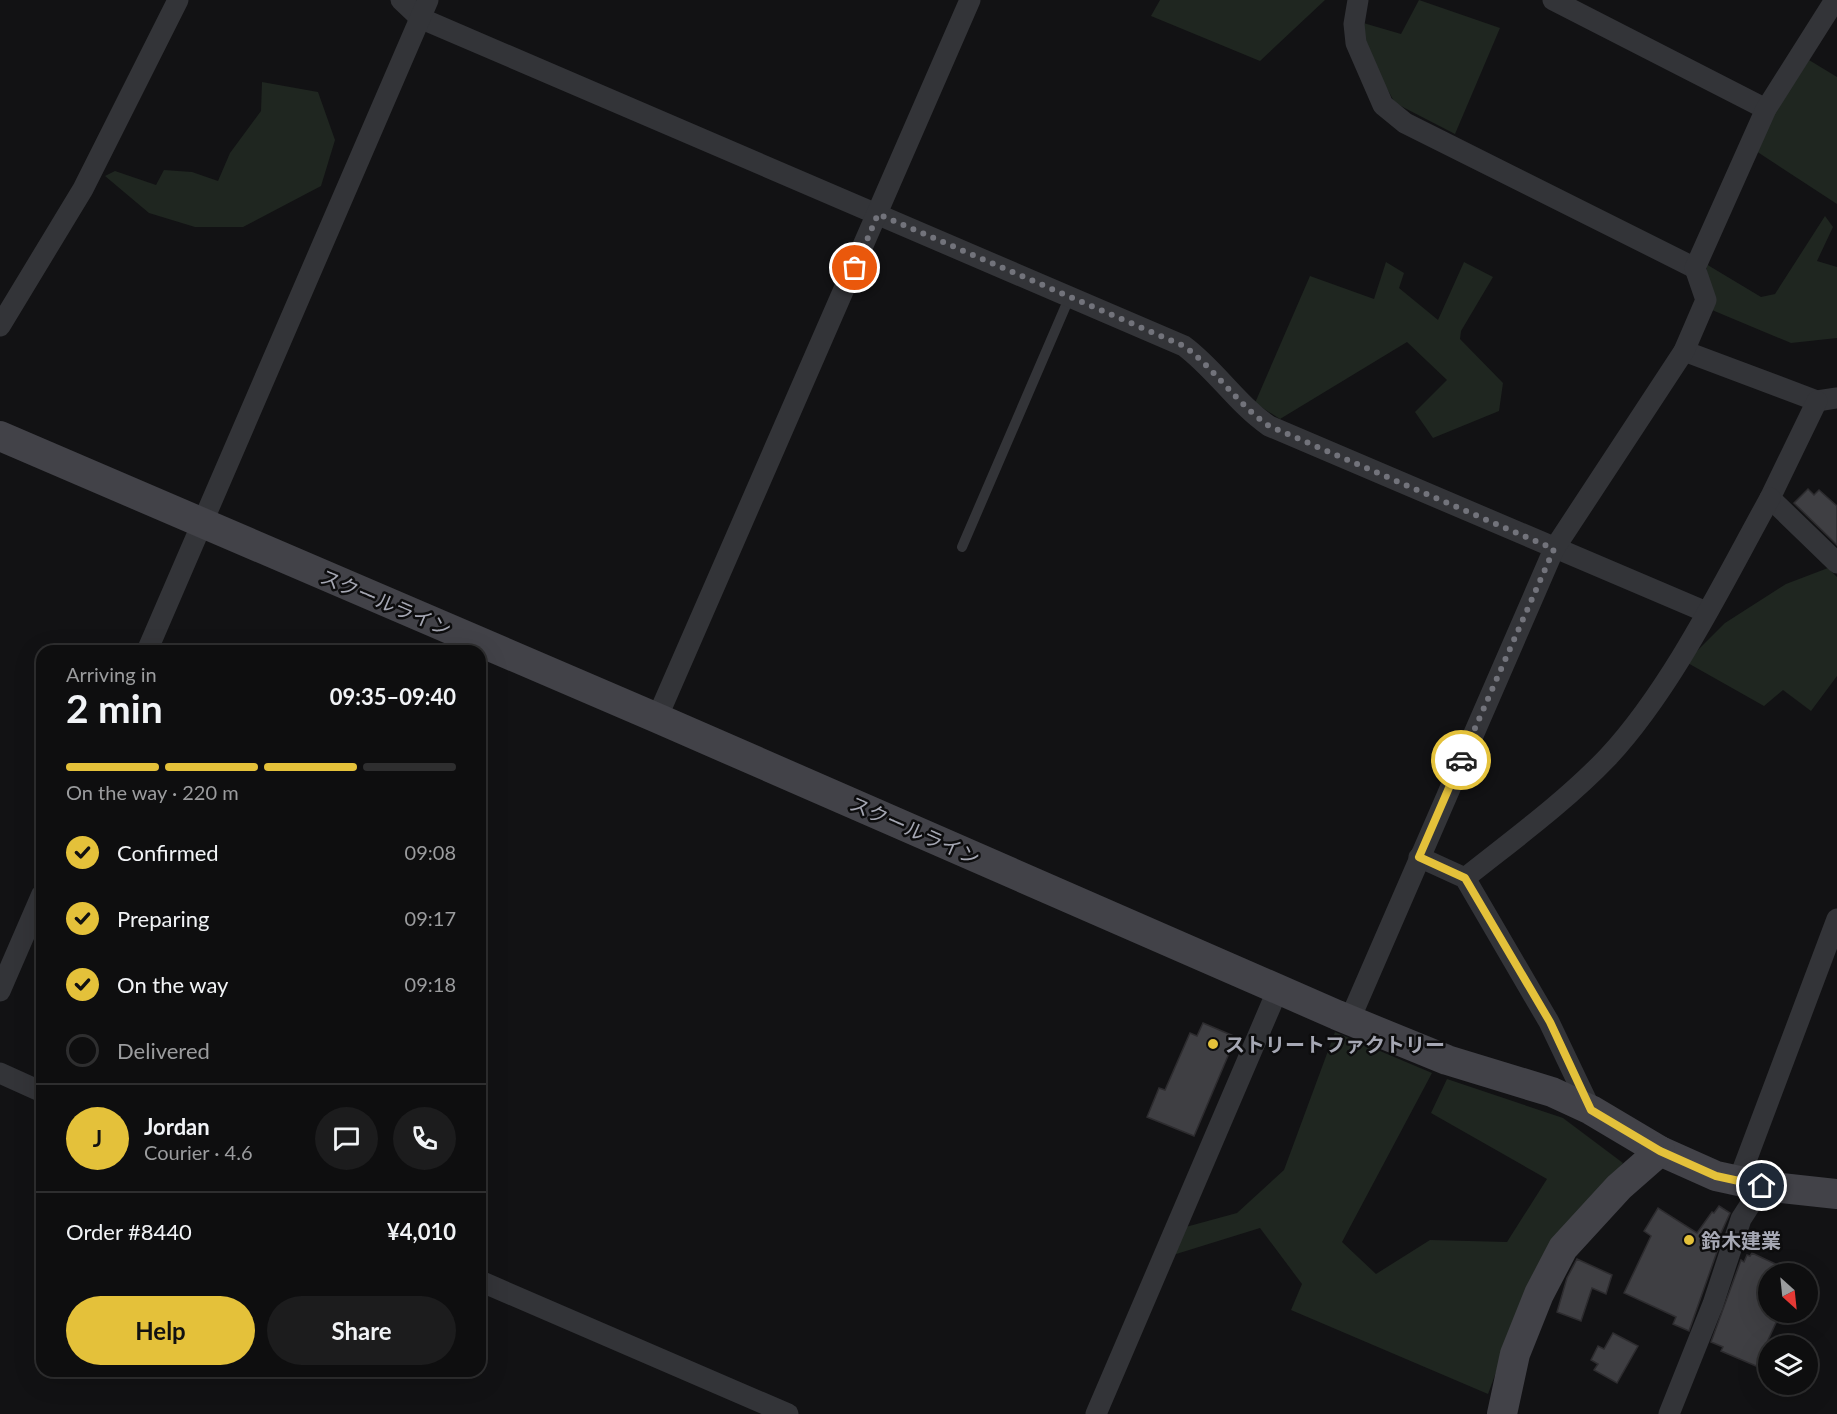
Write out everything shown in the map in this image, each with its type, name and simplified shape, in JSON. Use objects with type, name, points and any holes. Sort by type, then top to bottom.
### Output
[{"type":"street","points":[[0,326],[83,189],[178,0]]},
{"type":"street","points":[[401,0],[878,214],[1184,346],[1202,359],[1257,418],[1269,426],[1706,612]]},
{"type":"street","points":[[657,718],[970,0]]},
{"type":"street","points":[[1358,0],[1354,24],[1356,43],[1383,105],[1405,123],[1695,267]]},
{"type":"street","points":[[1553,0],[1766,109]]},
{"type":"street","points":[[1350,1019],[1554,549],[1684,351],[1706,300],[1695,267],[1766,109],[1835,0]]},
{"type":"street","points":[[150,645],[424,9]]},
{"type":"street","points":[[1465,878],[1572,792],[1610,755],[1666,681],[1827,400],[1684,351]]},
{"type":"street","name":"スクールライン","points":[[0,436],[657,718],[1278,989],[1447,1060],[1552,1092],[1591,1110],[1660,1151],[1716,1176],[1748,1184],[1837,1194]]},
{"type":"street","points":[[1770,498],[1837,563]]},
{"type":"street","points":[[1419,857],[1465,878],[1550,1022],[1591,1110]]},
{"type":"street","points":[[0,991],[36,908]]},
{"type":"street","points":[[1669,1414],[1713,1304],[1741,1219],[1750,1205],[1748,1184],[1837,919]]},
{"type":"street","points":[[1096,1414],[1278,989]]},
{"type":"street","points":[[0,1073],[36,1089]]},
{"type":"street","points":[[1502,1414],[1515,1354],[1539,1294],[1563,1248],[1619,1187],[1660,1151]]},
{"type":"street","points":[[486,1284],[788,1414]]},
{"type":"lane","points":[[962,547],[1070,296]]},
{"type":"shaded area","points":[[1160,0],[1325,0],[1260,61],[1151,16]]},
{"type":"shaded area","points":[[1419,0],[1500,28],[1455,134],[1395,103],[1370,58],[1360,22],[1401,34]]},
{"type":"shaded area","points":[[1809,60],[1837,77],[1837,204],[1756,151],[1777,109]]},
{"type":"shaded area","points":[[262,82],[318,92],[335,140],[321,186],[243,227],[195,227],[149,213],[105,176],[115,171],[156,185],[164,170],[192,172],[218,181],[230,153],[261,111]]},
{"type":"shaded area","points":[[1825,216],[1833,227],[1817,261],[1837,267],[1837,338],[1791,343],[1712,310],[1706,264],[1761,297],[1775,294]]},
{"type":"shaded area","points":[[1386,262],[1404,273],[1399,288],[1438,320],[1464,262],[1493,277],[1461,331],[1460,339],[1503,383],[1499,411],[1433,438],[1415,412],[1447,380],[1407,342],[1280,419],[1255,403],[1310,276],[1374,299]]},
{"type":"shaded area","points":[[1828,568],[1837,577],[1837,676],[1811,711],[1783,690],[1764,706],[1686,662],[1725,623],[1786,584]]},
{"type":"shaded area","points":[[1335,1032],[1432,1073],[1342,1242],[1376,1274],[1430,1240],[1507,1242],[1547,1179],[1431,1113],[1447,1079],[1563,1118],[1623,1163],[1526,1291],[1488,1394],[1291,1310],[1302,1284],[1260,1228],[1173,1255],[1182,1228],[1237,1213],[1284,1170]]},
{"type":"building","points":[[1808,489],[1814,495],[1819,490],[1837,506],[1837,545],[1794,503]]},
{"type":"building","points":[[1203,1023],[1236,1037],[1194,1136],[1147,1117],[1159,1088],[1165,1090],[1190,1033],[1197,1036]]},
{"type":"building","points":[[1719,1206],[1730,1213],[1716,1244],[1719,1246],[1689,1331],[1673,1324],[1676,1317],[1624,1293],[1651,1236],[1644,1231],[1658,1208],[1697,1233]]},
{"type":"building","points":[[1752,1253],[1773,1263],[1758,1263],[1758,1323],[1776,1323],[1770,1335],[1758,1335],[1756,1366],[1721,1351],[1723,1347],[1711,1342],[1741,1260],[1744,1262],[1747,1255],[1750,1256]]},
{"type":"building","points":[[1577,1259],[1612,1275],[1606,1294],[1592,1288],[1581,1321],[1557,1312],[1567,1278]]},
{"type":"building","points":[[1613,1333],[1638,1346],[1617,1383],[1594,1370],[1598,1364],[1591,1360],[1598,1346],[1604,1349]]},
{"type":"way so far","points":[[855,268],[878,214],[1184,346],[1202,359],[1257,418],[1269,426],[1554,549],[1461,760]]},
{"type":"place","name":"ストリートファクトリー","points":[[1213,1044]]},
{"type":"place","name":"鈴木建業","points":[[1689,1240]]},
{"type":"route","points":[[1461,760],[1419,857],[1465,878],[1550,1022],[1591,1110],[1660,1151],[1716,1176],[1762,1186]]}]
